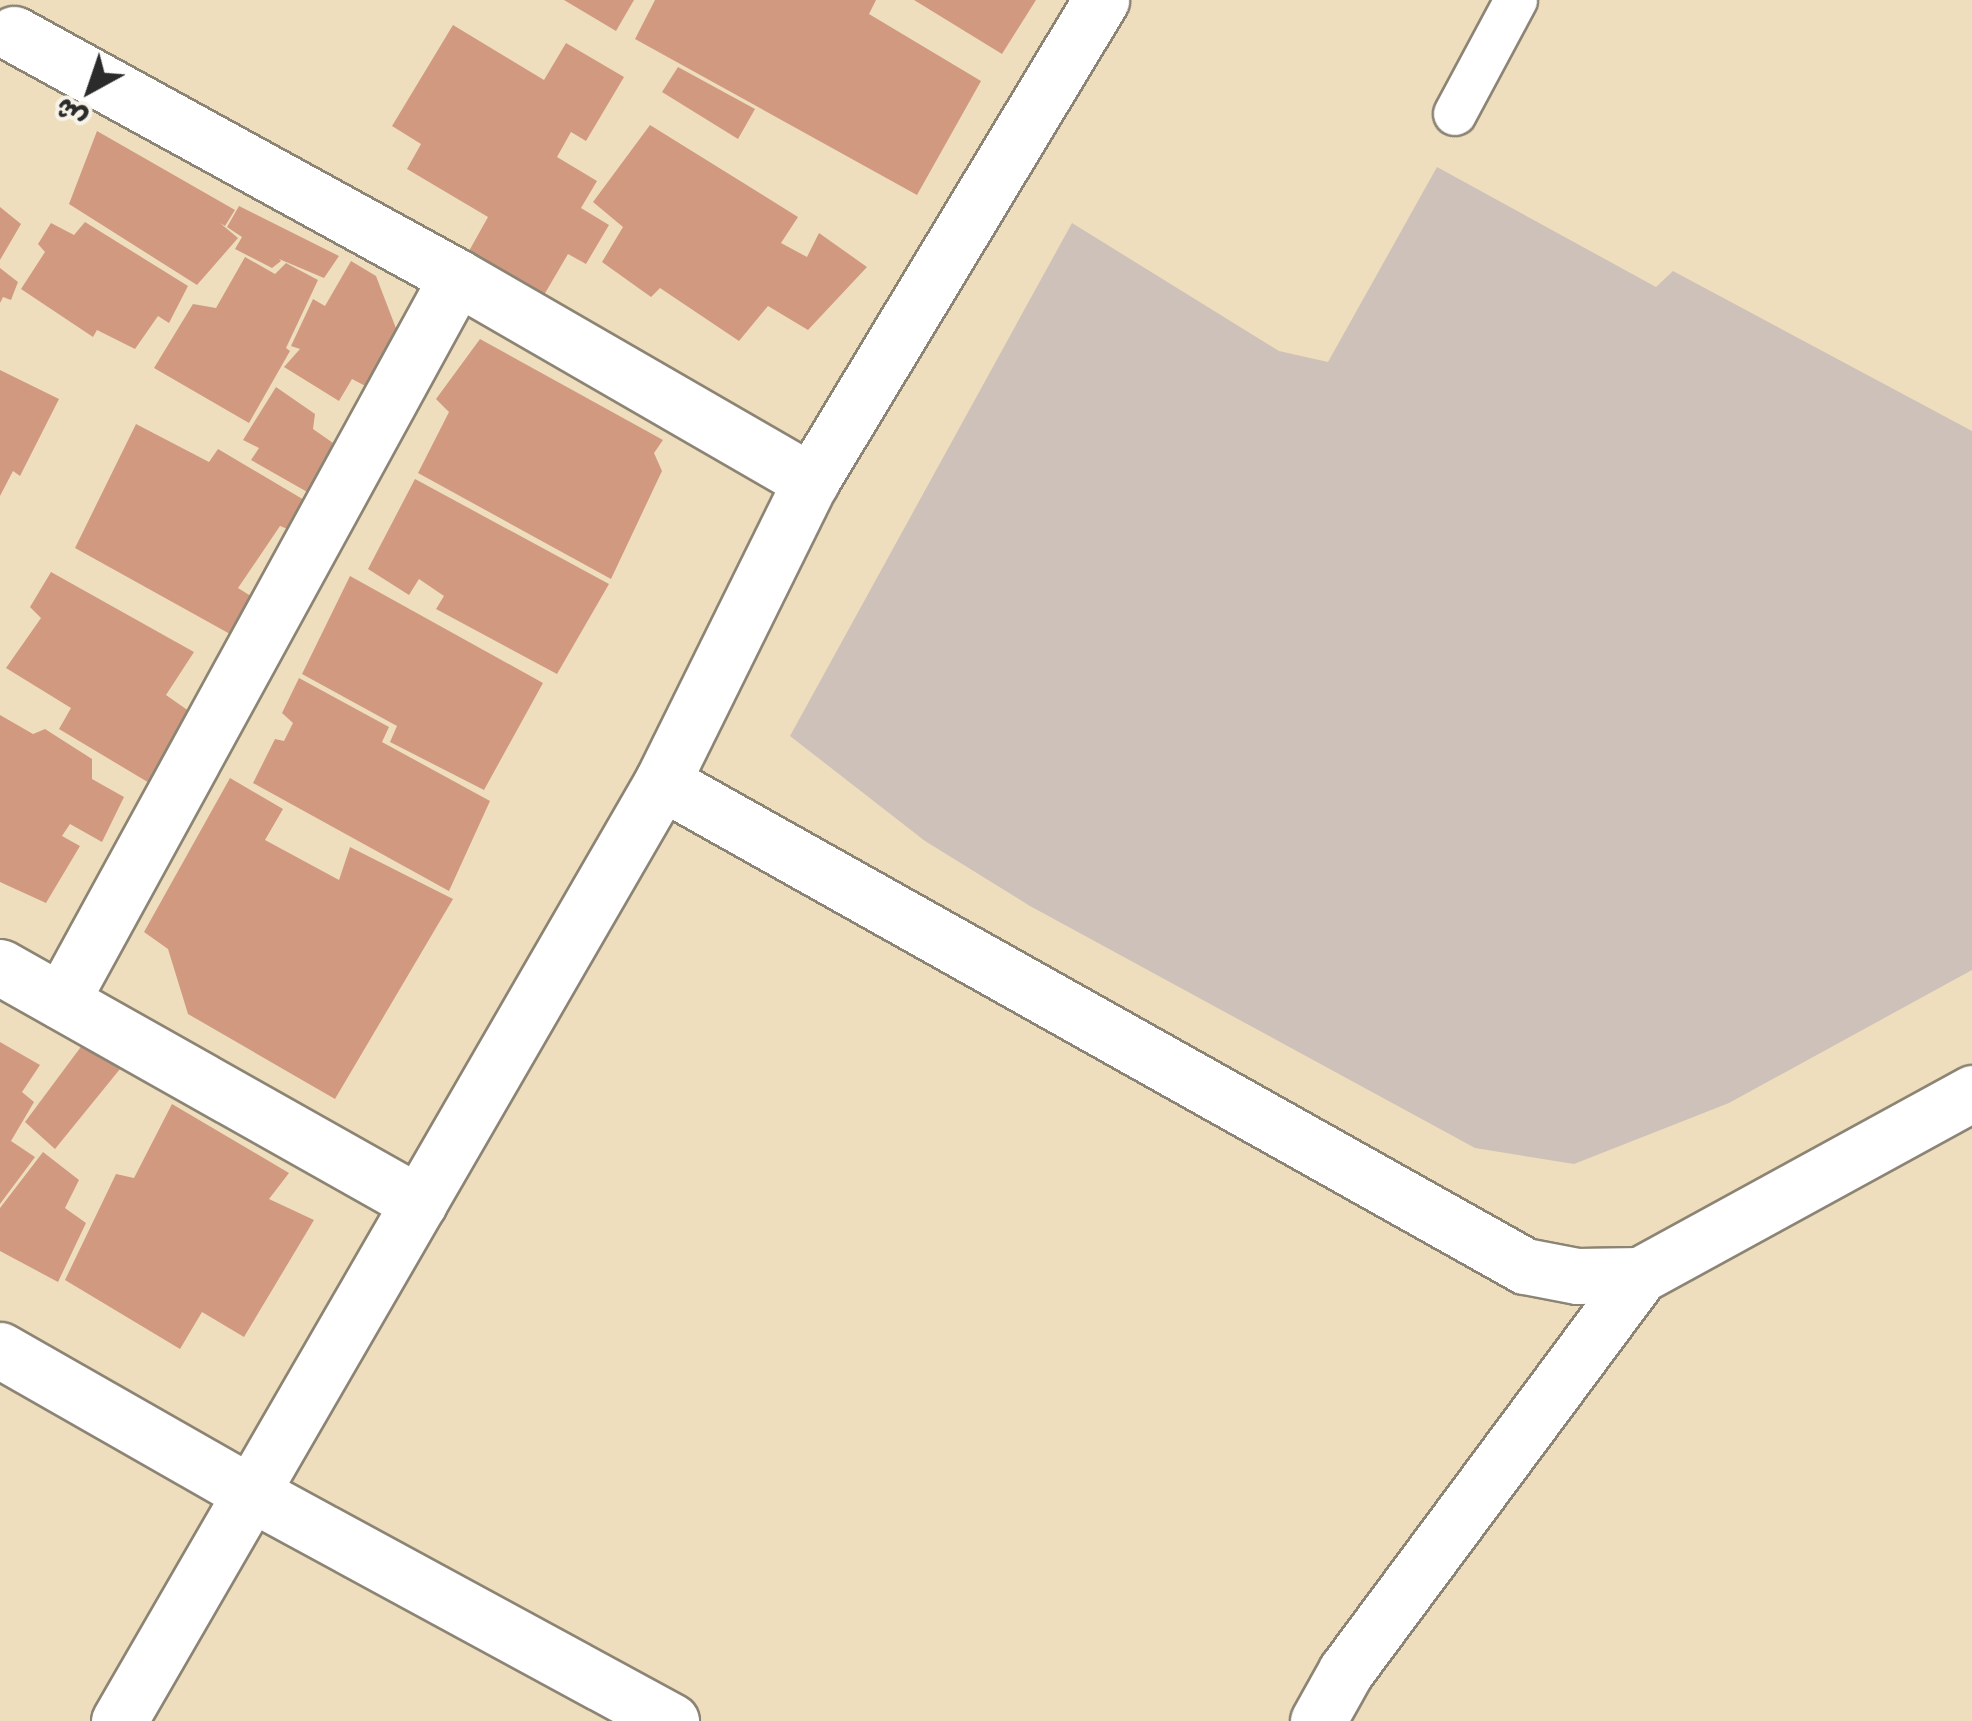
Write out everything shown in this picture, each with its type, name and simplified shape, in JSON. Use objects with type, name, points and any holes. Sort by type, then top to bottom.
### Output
[{"type":"street","points":[[119,1721],[662,782],[812,481],[1100,0]]},
{"type":"street","points":[[16,31],[812,481]]},
{"type":"street","points":[[61,1001],[457,277]]},
{"type":"street","points":[[662,782],[1525,1266],[1577,1276],[1640,1275]]},
{"type":"street","points":[[0,967],[418,1203]]},
{"type":"street","points":[[1318,1721],[1346,1672],[1640,1275],[1972,1093]]},
{"type":"street","points":[[0,1350],[251,1493],[671,1721]]},
{"type":"lane","points":[[1455,114],[1516,0]]},
{"type":"shaded area","points":[[1437,167],[1656,287],[1673,271],[1972,431],[1972,970],[1729,1103],[1574,1164],[1475,1148],[1030,906],[925,841],[790,736],[1072,223],[1279,351],[1328,362]]},
{"type":"building","points":[[564,0],[634,0],[616,31]]},
{"type":"building","points":[[655,0],[876,0],[869,14],[981,81],[917,195],[635,39]]},
{"type":"building","points":[[914,0],[1036,0],[1002,54]]},
{"type":"building","points":[[453,25],[544,80],[566,43],[624,77],[586,141],[571,132],[557,157],[597,181],[581,208],[609,225],[586,264],[568,254],[544,295],[469,251],[488,217],[407,169],[421,144],[392,126]]},
{"type":"building","points":[[678,67],[755,109],[738,139],[662,92]]},
{"type":"building","points":[[650,125],[798,217],[781,243],[807,257],[819,233],[867,267],[808,330],[768,306],[739,341],[660,288],[651,297],[602,262],[623,227],[593,202]]},
{"type":"building","points":[[97,131],[235,210],[225,226],[220,223],[238,238],[197,285],[69,204]]},
{"type":"building","points":[[239,206],[339,256],[324,278],[279,259],[272,268],[235,249],[242,237],[227,227]]},
{"type":"building","points":[[0,207],[21,224],[0,260]]},
{"type":"building","points":[[85,222],[188,286],[169,323],[158,316],[135,349],[97,330],[93,337],[21,289],[45,252],[38,244],[51,223],[74,235]]},
{"type":"building","points":[[245,257],[275,274],[286,263],[318,280],[286,348],[290,351],[249,423],[154,368],[193,304],[216,308]]},
{"type":"building","points":[[351,261],[376,276],[402,344],[373,390],[352,379],[339,401],[284,367],[300,349],[291,346],[313,299],[325,306]]},
{"type":"building","points":[[0,268],[18,282],[11,300],[3,297],[0,303]]},
{"type":"building","points":[[480,339],[663,440],[654,453],[662,471],[611,579],[418,473],[449,412],[436,399]]},
{"type":"building","points":[[0,370],[59,399],[20,476],[13,471],[0,496]]},
{"type":"building","points":[[276,387],[315,414],[313,429],[346,452],[323,501],[251,460],[259,448],[243,440]]},
{"type":"building","points":[[136,424],[209,462],[218,449],[321,510],[308,537],[280,526],[238,588],[262,603],[248,644],[75,548]]},
{"type":"building","points":[[415,479],[609,584],[557,674],[436,609],[444,596],[419,579],[409,595],[368,569]]},
{"type":"building","points":[[51,572],[194,652],[166,695],[206,723],[161,790],[59,729],[71,708],[6,668],[41,618],[30,607]]},
{"type":"building","points":[[350,576],[543,683],[484,790],[390,742],[397,726],[302,674]]},
{"type":"building","points":[[299,678],[389,727],[382,742],[490,801],[449,891],[253,783],[275,739],[284,741],[293,723],[282,713]]},
{"type":"building","points":[[0,715],[33,734],[45,729],[92,759],[92,779],[124,797],[102,842],[70,824],[62,836],[80,846],[46,903],[0,882]]},
{"type":"building","points":[[230,778],[283,809],[265,840],[339,880],[350,847],[453,899],[335,1099],[188,1014],[168,949],[144,932]]},
{"type":"building","points":[[0,1042],[40,1065],[22,1092],[34,1102],[11,1141],[35,1157],[0,1204]]},
{"type":"building","points":[[83,1044],[120,1069],[55,1149],[25,1122]]},
{"type":"building","points":[[172,1104],[289,1173],[269,1199],[314,1220],[244,1337],[202,1312],[180,1349],[65,1280],[116,1174],[134,1178]]},
{"type":"building","points":[[43,1152],[79,1180],[65,1208],[86,1223],[58,1282],[0,1251],[0,1208]]}]
